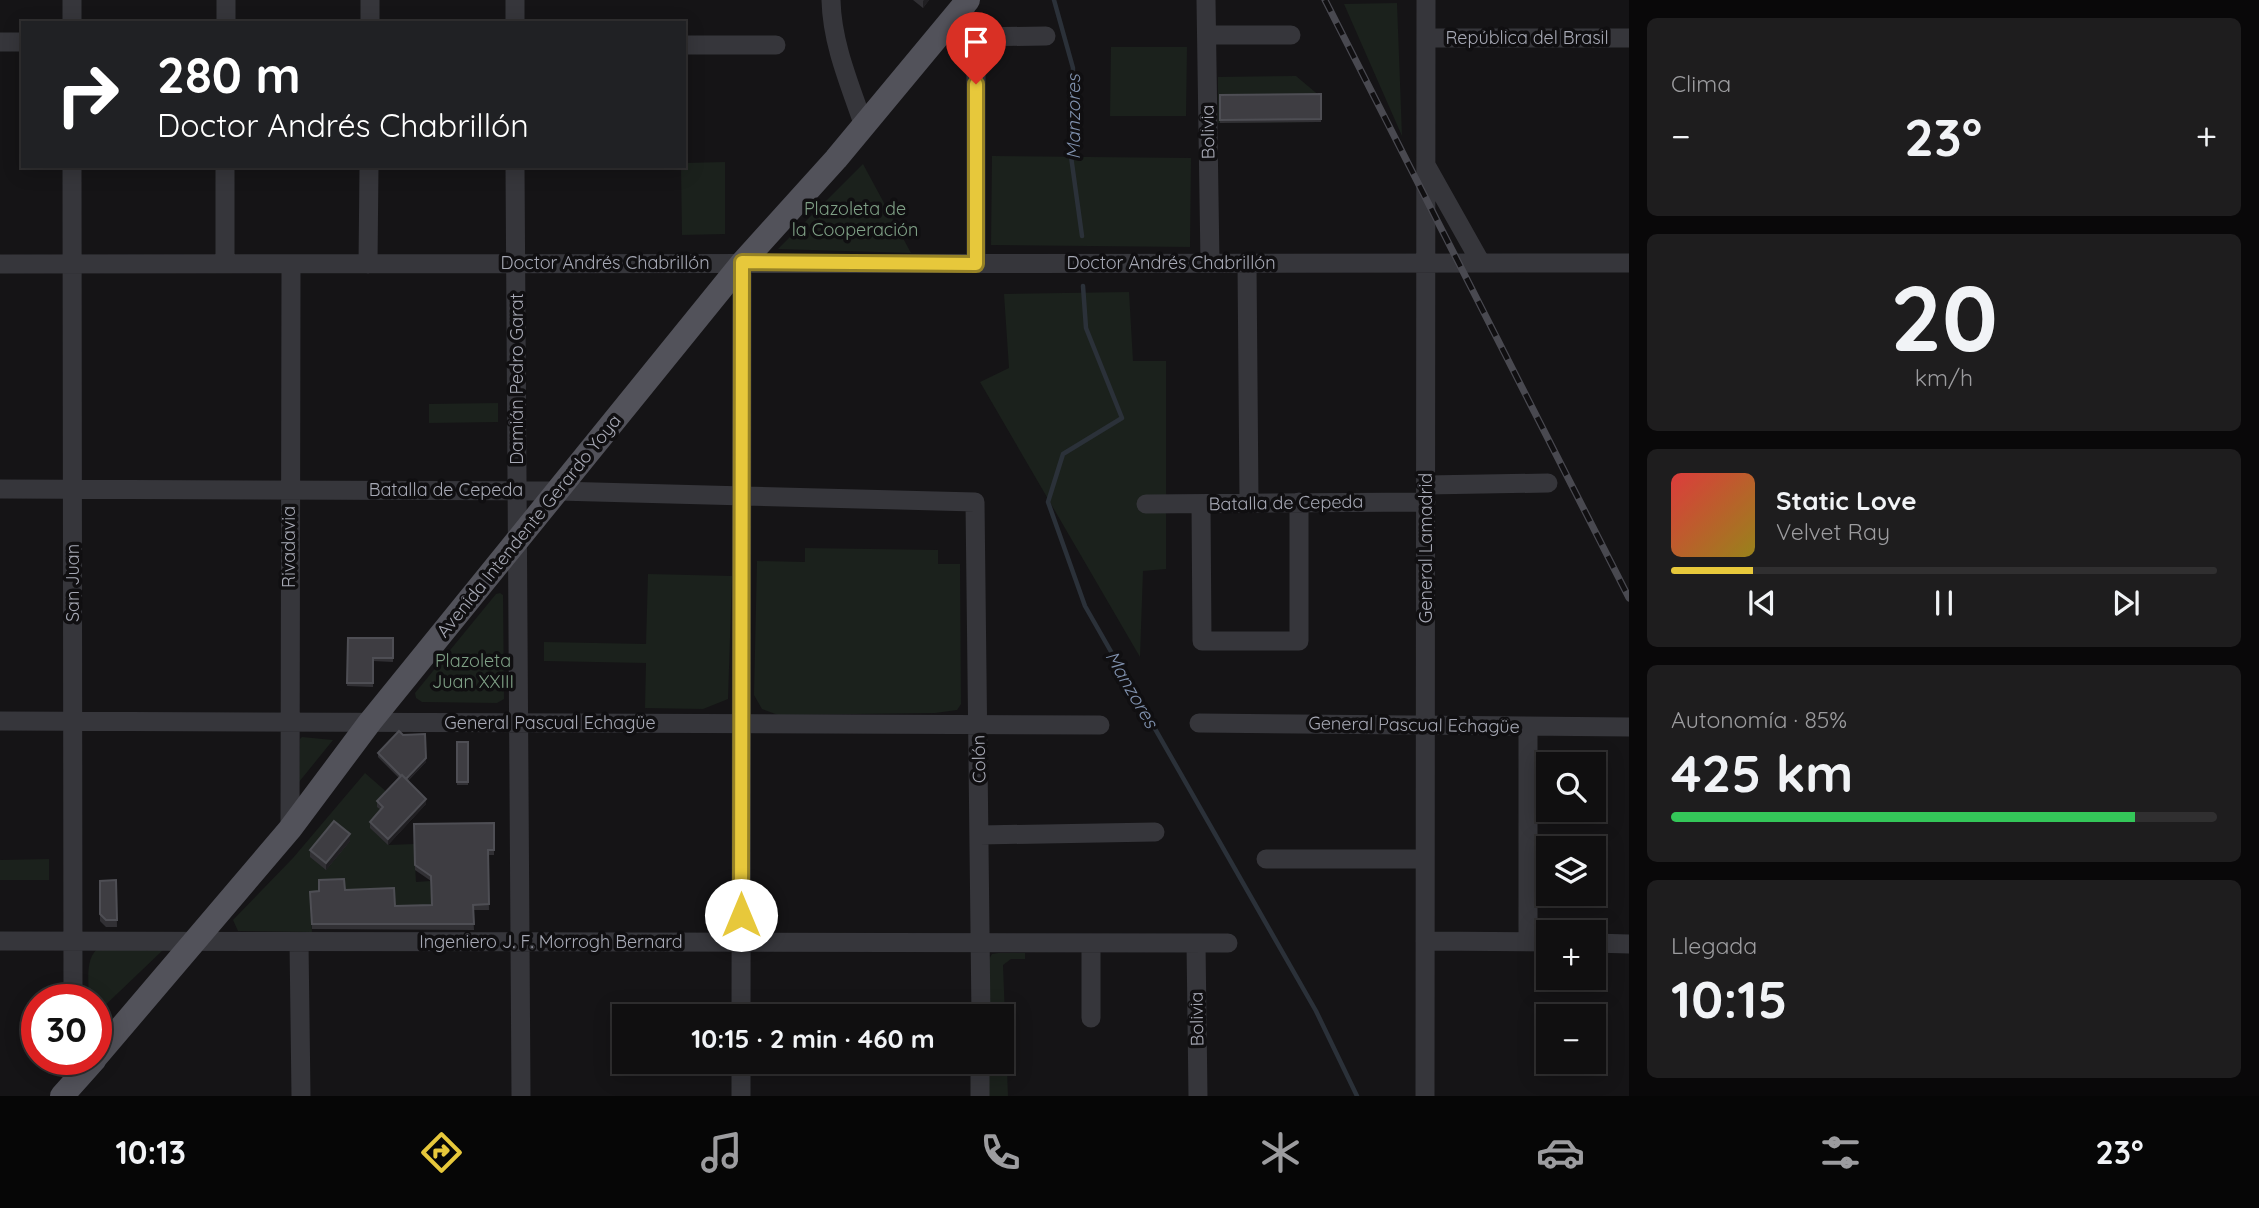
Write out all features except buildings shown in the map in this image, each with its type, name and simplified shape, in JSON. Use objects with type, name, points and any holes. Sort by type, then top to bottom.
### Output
[{"type":"main road","name":"Avenida Intendente Gerardo Yoya","points":[[112,1039],[289,829],[370,722],[742,262],[864,126],[965,2]]},
{"type":"main road","name":"Avenida Intendente Gerardo Yoya","points":[[70,1092],[83,1075]]},
{"type":"street","points":[[72,0],[72,21]]},
{"type":"street","points":[[226,0],[226,21]]},
{"type":"street","points":[[370,0],[370,21]]},
{"type":"street","points":[[514,0],[515,21]]},
{"type":"street","points":[[831,0],[832,22],[841,59],[864,126]]},
{"type":"street","name":"Bolivia","points":[[1206,0],[1210,263]]},
{"type":"street","name":"General Lamadrid","points":[[1425,1096],[1426,0]]},
{"type":"street","points":[[965,2],[976,58],[976,264]]},
{"type":"street","points":[[1207,35],[1291,35]]},
{"type":"street","points":[[971,37],[1046,36]]},
{"type":"street","name":"República del Brasil","points":[[1426,38],[1629,38]]},
{"type":"street","points":[[0,42],[21,42]]},
{"type":"street","points":[[686,45],[776,45]]},
{"type":"street","points":[[1426,166],[1481,263]]},
{"type":"street","name":"San Juan","points":[[72,168],[73,984]]},
{"type":"street","points":[[225,168],[225,264]]},
{"type":"street","points":[[368,264],[369,168]]},
{"type":"street","name":"Damián Pedro Garat","points":[[515,168],[521,1096]]},
{"type":"street","points":[[741,1004],[742,262]]},
{"type":"street","points":[[1247,263],[1249,502]]},
{"type":"street","name":"Doctor Andrés Chabrillón","points":[[0,264],[1629,263]]},
{"type":"street","name":"Rivadavia","points":[[289,829],[291,264]]},
{"type":"street","name":"Batalla de Cepeda","points":[[1146,504],[1298,502],[1548,483]]},
{"type":"street","name":"Batalla de Cepeda","points":[[0,489],[517,490],[975,502]]},
{"type":"street","name":"Colón","points":[[975,502],[981,1004]]},
{"type":"street","points":[[1201,504],[1202,641],[1299,641],[1298,502]]},
{"type":"street","name":"General Pascual Echagüe","points":[[0,721],[1100,725]]},
{"type":"street","name":"General Pascual Echagüe","points":[[1199,723],[1629,727]]},
{"type":"street","points":[[1528,727],[1528,941]]},
{"type":"street","points":[[980,835],[1154,832]]},
{"type":"street","points":[[1265,859],[1425,859]]},
{"type":"street","name":"Ingeniero J. F. Morrogh Bernard","points":[[0,941],[1228,943]]},
{"type":"street","points":[[1425,941],[1536,941]]},
{"type":"street","points":[[299,942],[301,1096]]},
{"type":"street","points":[[1091,943],[1091,1018]]},
{"type":"street","name":"Bolivia","points":[[1196,943],[1198,1096]]},
{"type":"street","points":[[1606,943],[1629,944]]},
{"type":"street","points":[[741,1074],[741,1096]]},
{"type":"street","points":[[980,1074],[980,1096]]},
{"type":"green space","points":[[1397,3],[1402,136],[1344,4]]},
{"type":"green space","points":[[1111,47],[1187,47],[1186,116],[1110,116]]},
{"type":"green space","points":[[1296,76],[1321,97],[1321,122],[1218,123],[1218,77]]},
{"type":"green space","points":[[992,156],[1191,158],[1190,247],[991,245]]},
{"type":"green space","points":[[725,162],[725,234],[682,235],[681,168],[686,168],[686,163]]},
{"type":"green space","name":"Plazoleta de la Cooperación","points":[[863,164],[911,253],[778,249]]},
{"type":"green space","points":[[1129,292],[1133,361],[1166,361],[1166,569],[1143,571],[1140,657],[980,382],[1009,368],[1004,294]]},
{"type":"green space","points":[[498,403],[498,422],[429,423],[429,404]]},
{"type":"green space","points":[[805,548],[938,550],[938,564],[960,564],[961,704],[957,710],[935,713],[778,715],[762,709],[754,695],[757,561],[805,562]]},
{"type":"green space","points":[[648,574],[732,576],[728,699],[703,709],[645,708],[646,663],[544,661],[544,642],[646,644]]},
{"type":"green space","name":"Plazoleta Juan XXIII","points":[[496,594],[503,595],[504,699],[497,703],[422,702],[416,698],[415,693]]},
{"type":"green space","points":[[300,739],[333,740],[299,782]]},
{"type":"green space","points":[[365,773],[389,794],[383,813],[388,845],[414,844],[416,882],[430,881],[429,856],[432,911],[395,912],[319,886],[319,897],[310,898],[312,932],[238,931],[233,920],[293,858]]},
{"type":"green space","points":[[49,859],[49,880],[0,880],[0,860]]},
{"type":"green space","points":[[100,947],[163,950],[112,999],[112,984],[89,984],[89,963]]},
{"type":"green space","points":[[1025,953],[1025,959],[1011,959],[1003,965],[1004,1004],[988,1004],[988,961],[992,954]]},
{"type":"green space","points":[[987,1074],[1007,1074],[1008,1096],[987,1096]]},
{"type":"waterway","name":"Manzores","points":[[1054,0],[1073,68],[1070,149],[1082,236]]},
{"type":"waterway","name":"Manzores","points":[[1083,286],[1086,328],[1122,418],[1063,454],[1048,502],[1085,606],[1316,1011],[1357,1096]]},
{"type":"railway","points":[[1325,0],[1629,598]]},
{"type":"route","points":[[741,915],[742,262],[976,264],[976,84]]}]
